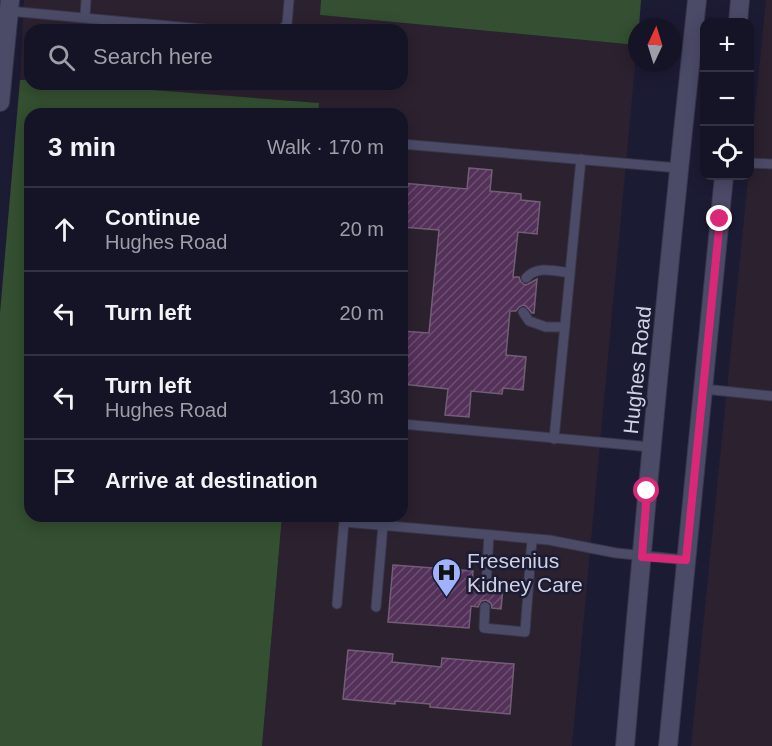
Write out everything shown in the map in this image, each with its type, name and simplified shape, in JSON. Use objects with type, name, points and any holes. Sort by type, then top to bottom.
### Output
[{"type":"main road","name":"Hughes Road","points":[[625,746],[651,447],[697,0]]},
{"type":"main road","points":[[738,18],[740,0]]},
{"type":"main road","points":[[0,102],[9,6]]},
{"type":"main road","points":[[668,746],[724,180]]},
{"type":"lane","points":[[85,17],[86,0]]},
{"type":"lane","points":[[287,24],[289,0]]},
{"type":"lane","points":[[9,6],[154,24]]},
{"type":"lane","points":[[408,145],[679,168]]},
{"type":"lane","points":[[554,439],[581,159]]},
{"type":"lane","points":[[754,163],[772,164]]},
{"type":"lane","points":[[526,278],[531,272],[541,270],[570,273]]},
{"type":"lane","points":[[523,312],[529,321],[546,327],[565,327]]},
{"type":"lane","points":[[704,389],[772,396]]},
{"type":"lane","points":[[408,425],[651,447]]},
{"type":"lane","points":[[337,604],[344,522],[549,540],[642,557],[686,560]]},
{"type":"lane","points":[[376,607],[383,525]]},
{"type":"lane","points":[[486,586],[489,535]]},
{"type":"lane","points":[[485,607],[484,628],[525,632],[532,539]]},
{"type":"shaded area","points":[[24,0],[321,0],[320,15],[628,44],[628,72],[634,72],[572,746],[262,746],[281,522],[408,522],[408,108],[318,108],[318,103],[152,90],[408,90],[408,24],[24,24],[24,80],[20,80]]},
{"type":"shaded area","points":[[766,0],[772,0],[772,746],[691,746],[748,180],[754,180],[754,119]]},
{"type":"green space","points":[[321,0],[641,0],[640,18],[628,18],[628,44],[320,15]]},
{"type":"green space","points":[[20,80],[24,80],[24,90],[153,90],[319,103],[319,108],[24,108],[24,522],[281,522],[262,746],[0,746],[0,313]]},
{"type":"building","points":[[469,168],[492,170],[490,191],[521,194],[521,200],[540,202],[537,234],[518,232],[513,277],[519,277],[525,285],[537,279],[534,313],[523,305],[516,311],[510,311],[506,355],[526,357],[523,390],[503,388],[502,394],[471,391],[469,417],[445,415],[448,389],[408,385],[408,331],[429,333],[439,230],[408,227],[408,183],[467,189]]},
{"type":"building","name":"Fresenius Kidney Care","points":[[393,565],[473,571],[472,585],[479,586],[483,592],[490,592],[493,587],[503,587],[501,609],[492,608],[491,603],[486,600],[481,601],[478,607],[471,606],[469,628],[388,622]]},
{"type":"building","points":[[348,650],[393,654],[392,662],[441,667],[442,658],[514,664],[510,714],[430,707],[430,704],[395,701],[395,704],[343,699]]},
{"type":"place","name":"Fresenius Kidney Care","points":[[446,598]]},
{"type":"route","points":[[647,491],[642,557],[686,560],[720,219]]}]
